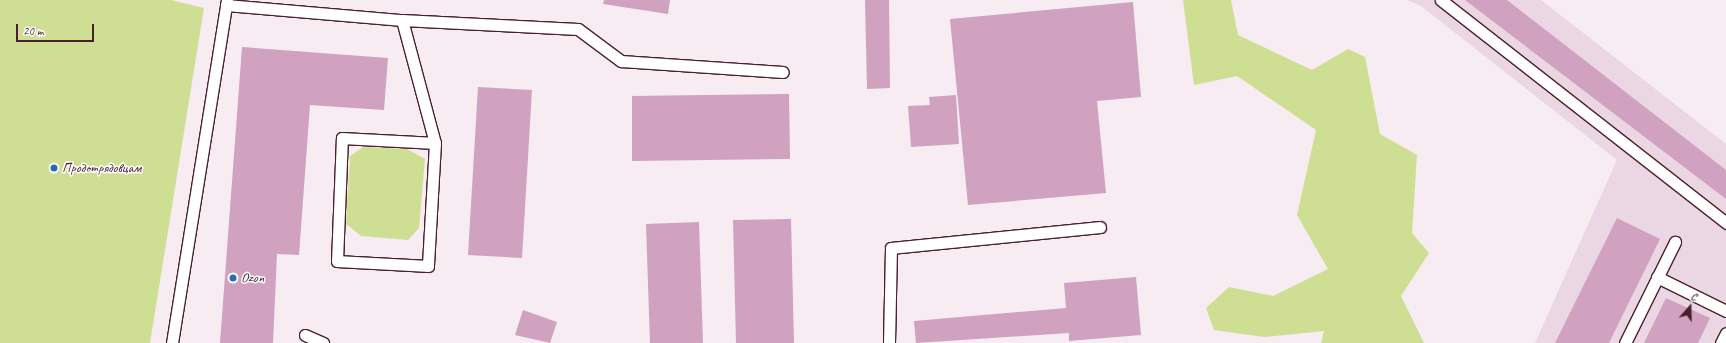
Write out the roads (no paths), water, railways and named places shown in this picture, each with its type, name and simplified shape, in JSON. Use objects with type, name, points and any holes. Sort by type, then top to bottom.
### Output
[{"type":"lane","points":[[1440,0],[1726,223]]},
{"type":"lane","points":[[172,343],[227,3],[402,20],[578,29],[621,61],[783,72]]},
{"type":"lane","points":[[402,20],[435,143],[428,266],[337,261],[342,138],[435,143]]},
{"type":"lane","points":[[889,343],[891,248],[1100,227]]},
{"type":"lane","points":[[1625,343],[1675,242]]},
{"type":"lane","points":[[1657,277],[1726,311]]},
{"type":"lane","points":[[1721,343],[1726,333]]},
{"type":"lane","points":[[305,335],[323,343]]},
{"type":"place","name":"Продотрядовцам","points":[[54,168]]},
{"type":"place","name":"Ozon","points":[[233,278]]}]
